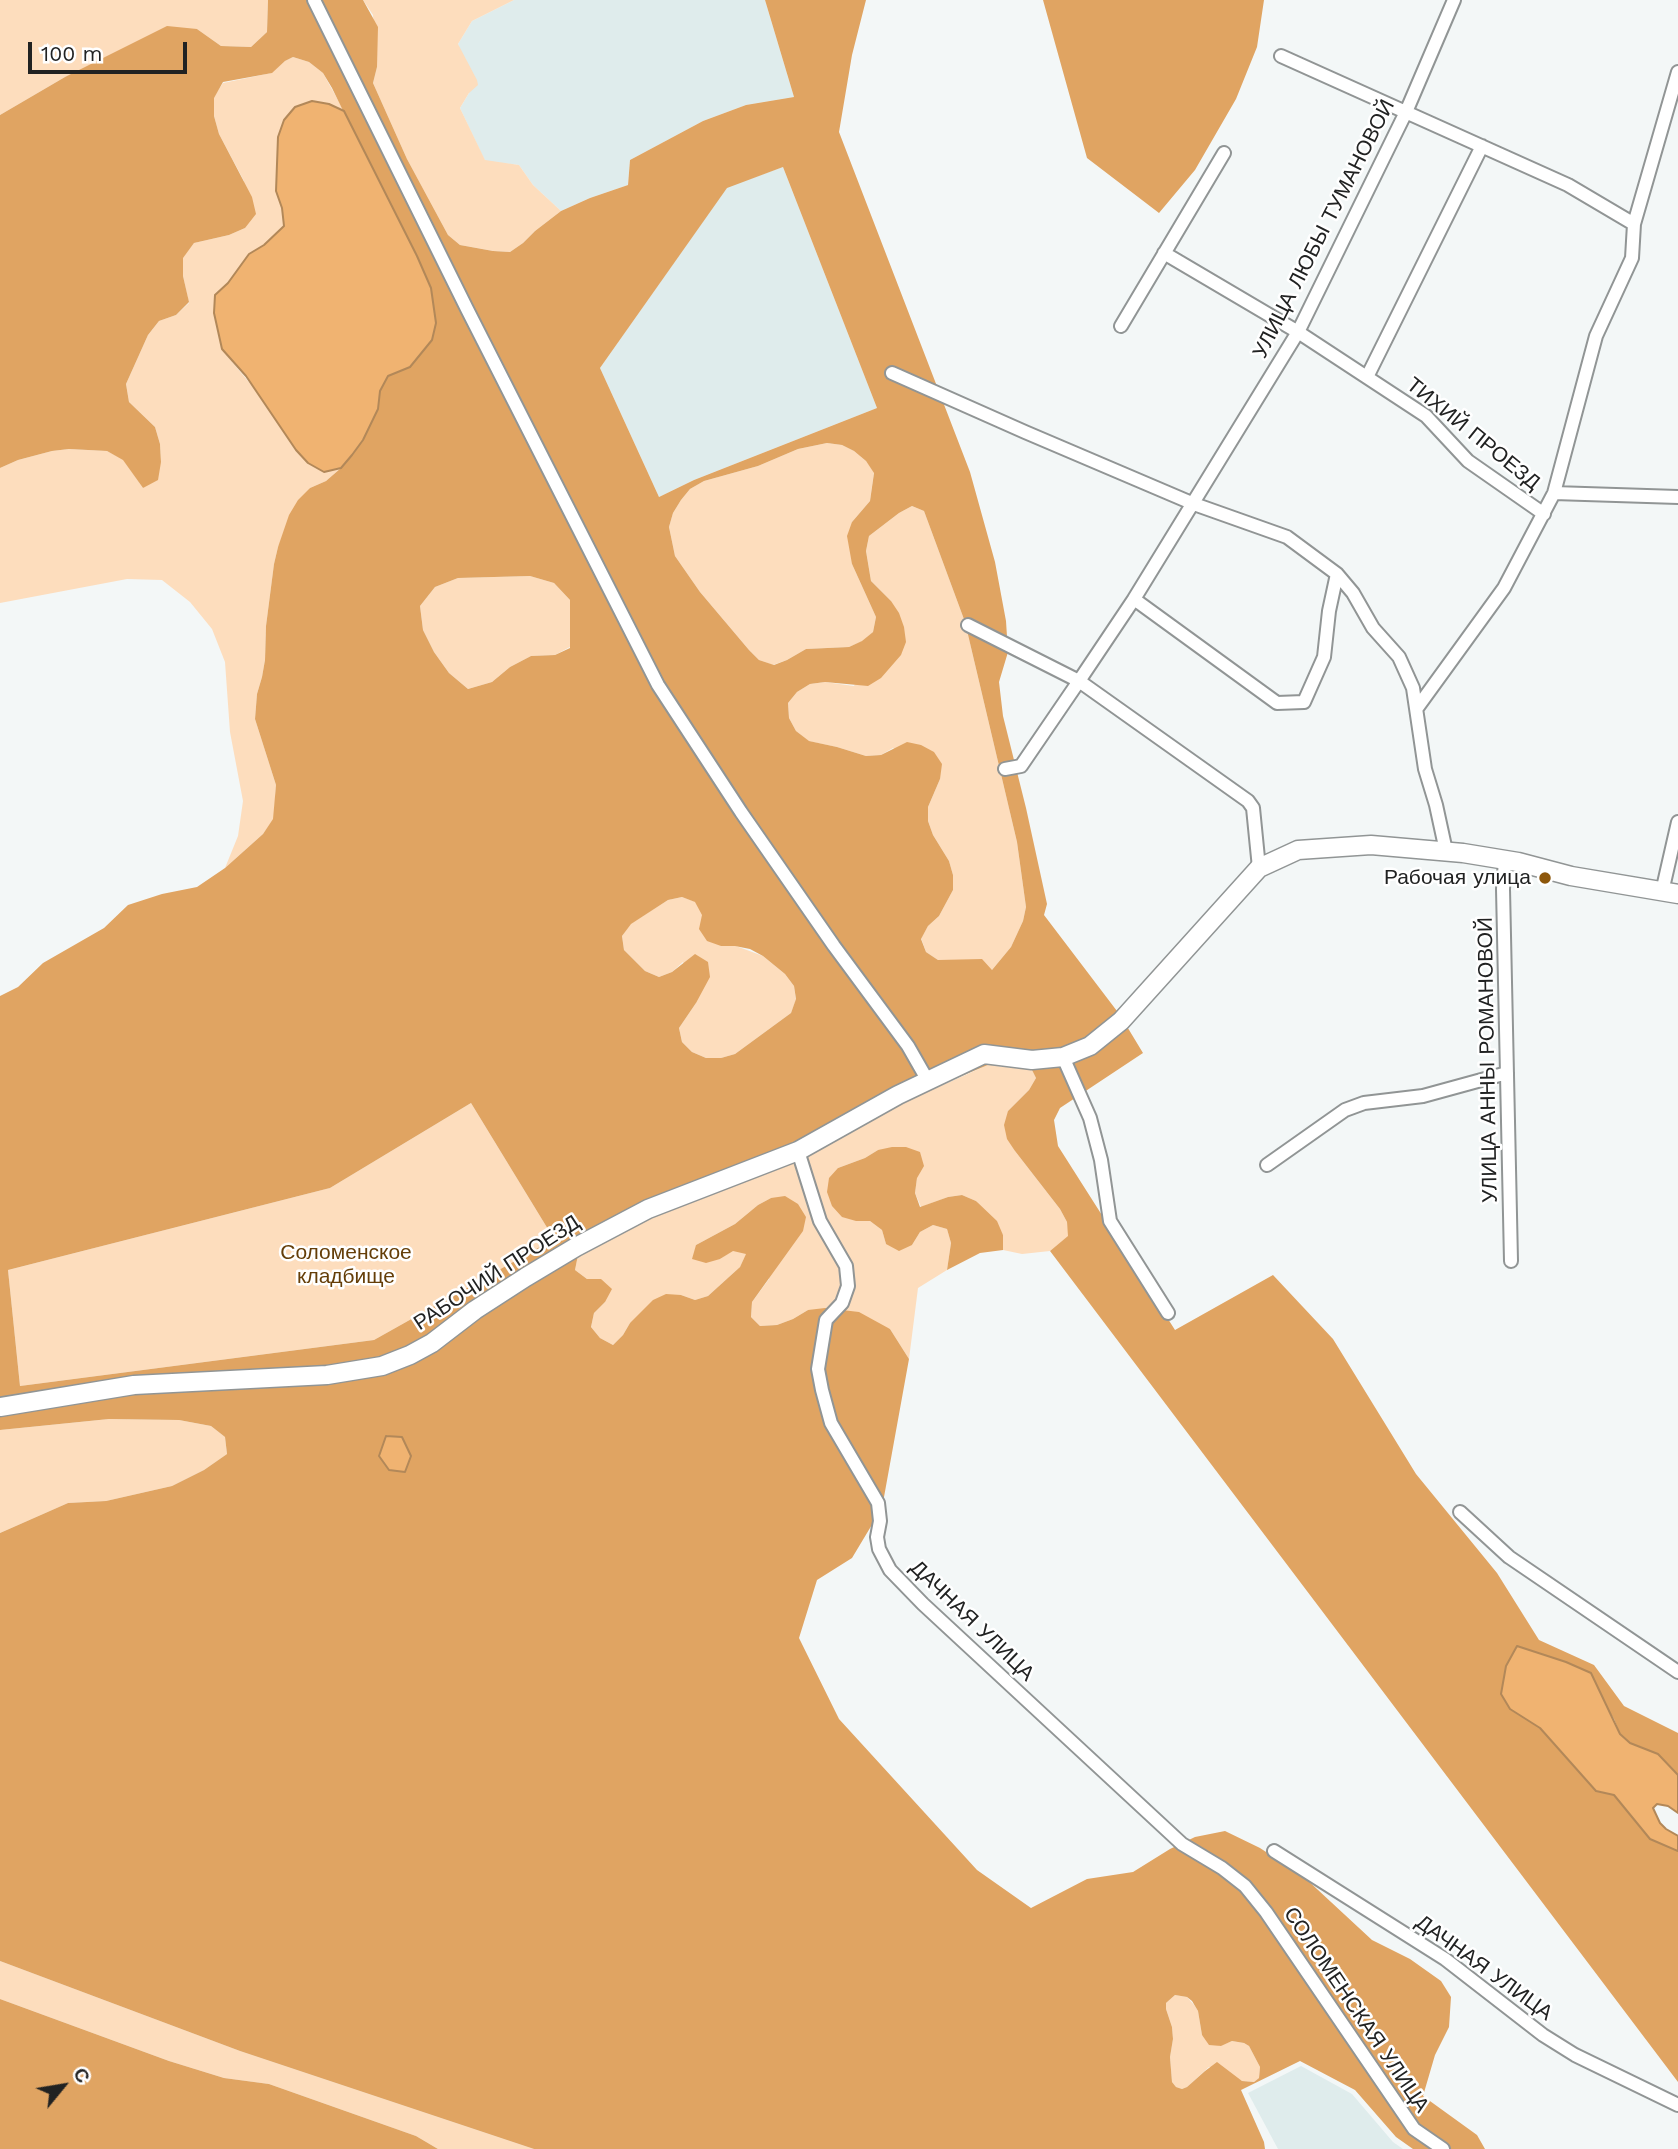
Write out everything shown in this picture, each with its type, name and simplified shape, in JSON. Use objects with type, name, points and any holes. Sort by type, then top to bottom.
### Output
[{"type":"street","points":[[314,0],[658,685],[741,812],[834,946],[908,1046],[928,1081]]},
{"type":"street","name":"УЛИЦА ЛЮБЫ ТУМАНОВОЙ","points":[[1005,769],[1021,766],[1135,599],[1298,332],[1406,112],[1454,0]]},
{"type":"street","points":[[1281,56],[1568,186],[1634,224]]},
{"type":"street","points":[[1418,708],[1504,588],[1554,493],[1596,336],[1632,258],[1634,224],[1678,72]]},
{"type":"street","points":[[1367,377],[1482,146]]},
{"type":"street","points":[[1121,326],[1224,153]]},
{"type":"street","name":"ТИХИЙ ПРОЕЗД","points":[[1164,253],[1298,332],[1426,416],[1468,461],[1544,514]]},
{"type":"street","points":[[892,373],[1194,504],[1287,537],[1337,574],[1353,593],[1373,628],[1399,657],[1413,688],[1425,769],[1446,851]]},
{"type":"street","points":[[1554,493],[1678,497]]},
{"type":"street","points":[[1135,599],[1277,703],[1304,702],[1324,657],[1329,611],[1337,574]]},
{"type":"street","points":[[968,625],[1079,681],[1248,801],[1253,808],[1259,868]]},
{"type":"street","points":[[1168,1312],[1110,1221],[1101,1160],[1090,1118],[1063,1057],[1090,1046],[1121,1021],[1259,868],[1298,850],[1371,845],[1446,851],[1505,860],[1572,876],[1670,893],[1678,822]]},
{"type":"street","name":"УЛИЦА АННЫ РОМАНОВОЙ","points":[[1505,860],[1503,889],[1511,1261]]},
{"type":"street","name":"РАБОЧИЙ ПРОЕЗД","points":[[0,1407],[134,1385],[327,1375],[382,1366],[432,1343],[475,1310],[526,1278],[576,1247],[648,1209],[798,1151],[984,1054],[1032,1060],[1063,1057]]},
{"type":"street","points":[[1267,1165],[1345,1110],[1364,1103],[1423,1096],[1507,1073]]},
{"type":"street","name":"ДАЧНАЯ УЛИЦА","points":[[798,1151],[820,1221],[846,1266],[848,1286],[842,1303],[827,1320],[818,1369],[822,1390],[831,1423],[878,1503],[879,1549],[890,1570],[923,1604],[1182,1844],[1245,1885]]},
{"type":"street","points":[[1460,1512],[1509,1557],[1678,1672]]},
{"type":"street","name":"ДАЧНАЯ УЛИЦА","points":[[1274,1851],[1445,1959],[1543,2035],[1575,2054],[1678,2105]]},
{"type":"street","name":"СОЛОМЕНСКАЯ УЛИЦА","points":[[1245,1885],[1413,2129],[1443,2149]]},
{"type":"shaded area","points":[[268,0],[363,0],[378,27],[377,67],[373,83],[407,159],[448,235],[460,245],[510,252],[561,211],[628,185],[630,160],[703,121],[746,105],[794,97],[765,0],[866,0],[852,55],[839,132],[970,472],[995,562],[1006,621],[1008,652],[999,682],[1003,716],[1047,904],[1044,915],[1120,1015],[1143,1053],[1060,1108],[1054,1120],[1058,1146],[1175,1330],[1273,1275],[1333,1339],[1416,1474],[1497,1573],[1539,1640],[1594,1665],[1624,1706],[1678,1733],[1678,1775],[1658,1754],[1630,1743],[1620,1734],[1605,1704],[1566,1662],[1517,1646],[1510,1709],[1540,1728],[1596,1790],[1614,1795],[1650,1839],[1678,1851],[1678,2082],[1050,1251],[1068,1236],[1067,1222],[1007,1139],[1004,1125],[1008,1111],[1029,1090],[1036,1078],[1032,1070],[1003,1066],[988,1065],[947,1082],[668,1206],[578,1255],[575,1270],[587,1279],[601,1279],[612,1289],[605,1302],[594,1313],[591,1327],[600,1338],[613,1345],[653,1300],[666,1294],[695,1300],[708,1296],[740,1267],[746,1254],[733,1251],[706,1263],[692,1259],[696,1245],[735,1224],[771,1198],[785,1196],[798,1204],[806,1217],[803,1231],[752,1302],[751,1317],[760,1326],[777,1325],[808,1310],[825,1308],[859,1312],[890,1329],[909,1359],[882,1508],[852,1558],[817,1580],[799,1638],[839,1719],[977,1870],[1031,1908],[1087,1879],[1133,1872],[1195,1837],[1225,1831],[1260,1848],[1304,1877],[1372,1940],[1410,1959],[1441,1981],[1451,1997],[1449,2027],[1435,2055],[1423,2096],[1477,2135],[1485,2149],[1413,2149],[1396,2137],[1355,2090],[1300,2061],[1241,2090],[1265,2149],[534,2149],[240,2051],[0,1961],[0,1533],[68,1503],[106,1501],[172,1486],[204,1470],[227,1454],[225,1437],[211,1426],[179,1420],[109,1419],[0,1430],[0,996],[18,987],[43,963],[104,928],[128,905],[197,887],[225,868],[263,834],[273,819],[276,785],[255,719],[278,547],[289,515],[298,500],[310,488],[326,481],[341,468],[363,440],[378,409],[380,391],[388,376],[410,367],[352,129],[323,73],[309,62],[293,57],[272,73],[223,82],[214,98],[214,116],[219,134],[252,197],[256,214],[245,228],[229,235],[194,243],[183,258],[183,276],[189,302],[176,315],[159,321],[148,335],[126,384],[129,402],[155,427],[160,444],[158,480],[143,488],[123,460],[107,451],[52,451],[0,468],[0,115],[65,77],[167,26],[197,29],[221,46],[251,47],[267,32]],"holes":[[[783,167],[877,408],[694,480],[659,497],[600,368],[727,188]],[[827,443],[842,445],[854,451],[866,461],[874,473],[870,501],[852,522],[847,536],[852,564],[876,617],[873,632],[862,641],[849,647],[806,649],[774,665],[759,660],[700,592],[675,556],[669,527],[673,513],[690,489],[704,481],[758,466],[798,449]],[[912,506],[924,511],[965,622],[1017,842],[1026,907],[1023,921],[1011,947],[992,970],[982,959],[938,960],[926,952],[921,939],[928,926],[939,916],[953,890],[949,861],[928,821],[928,807],[940,779],[942,764],[934,752],[907,742],[881,755],[866,756],[809,741],[796,731],[789,718],[788,703],[797,692],[810,684],[825,682],[868,686],[881,678],[901,655],[906,642],[904,627],[891,601],[871,581],[866,551],[869,536]],[[530,576],[554,583],[570,600],[570,648],[555,655],[531,656],[510,667],[492,682],[468,689],[449,673],[423,630],[420,606],[435,587],[458,578]],[[682,897],[695,902],[702,915],[699,929],[707,941],[721,946],[750,949],[785,974],[794,986],[796,999],[791,1013],[735,1054],[706,1058],[692,1052],[682,1042],[679,1028],[710,977],[708,962],[695,954],[672,972],[659,977],[645,971],[624,950],[622,936],[631,924],[668,900]],[[471,1103],[554,1239],[374,1340],[20,1386],[8,1270],[330,1188]],[[1175,1995],[1187,1997],[1198,2011],[1202,2035],[1209,2045],[1221,2046],[1232,2041],[1249,2046],[1260,2067],[1259,2078],[1254,2082],[1242,2081],[1217,2062],[1187,2087],[1176,2087],[1172,2082],[1170,2057],[1172,2027],[1166,2003]]]},
{"type":"shaded area","points":[[514,0],[765,0],[794,97],[746,105],[703,121],[630,160],[628,185],[561,211],[533,185],[519,165],[485,161],[460,108],[469,93],[458,44],[472,21]]},
{"type":"shaded area","points":[[1043,0],[1264,0],[1257,47],[1236,99],[1195,170],[1159,213],[1087,158]]},
{"type":"shaded area","points":[[312,101],[329,104],[344,111],[431,288],[436,323],[432,340],[410,367],[388,376],[380,391],[378,409],[363,440],[352,455],[341,468],[324,472],[308,463],[296,450],[246,376],[222,349],[214,313],[215,295],[228,283],[249,254],[264,245],[284,226],[276,191],[278,137],[284,120],[295,107]]},
{"type":"shaded area","points":[[783,167],[877,408],[694,480],[659,497],[600,368],[727,187]]},
{"type":"shaded area","points":[[906,1147],[920,1152],[924,1166],[917,1178],[915,1193],[920,1207],[962,1195],[976,1201],[997,1221],[1003,1235],[1003,1250],[980,1253],[947,1270],[951,1243],[947,1229],[933,1225],[920,1232],[912,1245],[899,1251],[886,1244],[882,1230],[870,1221],[842,1217],[832,1206],[827,1192],[829,1178],[838,1168],[878,1150]]},
{"type":"shaded area","points":[[386,1436],[402,1437],[411,1456],[405,1472],[389,1470],[379,1456]]},
{"type":"shaded area","points":[[1517,1646],[1591,1673],[1620,1734],[1630,1743],[1658,1754],[1678,1775],[1678,1813],[1668,1806],[1657,1804],[1653,1808],[1660,1823],[1678,1836],[1678,1851],[1650,1839],[1614,1795],[1596,1791],[1540,1728],[1510,1709],[1501,1694],[1506,1666]]},
{"type":"shaded area","points":[[0,1999],[169,2061],[224,2078],[269,2084],[416,2136],[438,2149],[0,2149]]},
{"type":"shaded area","points":[[1301,2066],[1352,2094],[1393,2142],[1403,2149],[1278,2149],[1248,2093]]},
{"type":"green space","points":[[0,0],[268,0],[267,32],[251,47],[221,46],[197,29],[65,77],[0,115]]},
{"type":"green space","points":[[363,0],[514,0],[472,21],[458,44],[478,85],[469,93],[460,108],[485,160],[519,165],[533,185],[561,211],[510,252],[460,245],[448,235],[407,159],[373,83],[377,67],[373,15]]},
{"type":"green space","points":[[293,57],[309,62],[323,73],[344,111],[329,104],[284,120],[278,137],[276,191],[284,226],[264,245],[249,254],[216,295],[214,313],[222,349],[233,363],[324,472],[341,468],[326,481],[310,488],[278,547],[255,719],[276,785],[274,819],[263,834],[225,868],[238,836],[243,801],[230,732],[225,662],[212,629],[190,602],[162,580],[127,579],[0,603],[0,468],[52,451],[107,451],[123,459],[143,488],[161,462],[160,444],[155,427],[129,402],[126,384],[148,335],[159,321],[176,315],[189,303],[183,276],[183,257],[194,243],[229,235],[245,228],[244,181],[219,134],[213,98],[223,83],[271,73]]},
{"type":"green space","points":[[827,443],[842,445],[854,451],[874,472],[870,501],[852,522],[852,564],[876,617],[873,632],[863,641],[849,647],[806,649],[773,665],[759,660],[749,650],[700,592],[675,556],[669,527],[681,500],[690,489],[704,481],[758,466],[798,449]]},
{"type":"green space","points":[[912,506],[924,511],[965,622],[1017,842],[1026,907],[1023,921],[1011,947],[992,970],[953,960],[938,960],[926,952],[921,938],[928,926],[939,916],[953,890],[949,861],[928,821],[928,807],[940,779],[893,748],[881,755],[866,756],[808,741],[796,731],[789,718],[788,703],[797,692],[810,684],[825,682],[854,686],[891,601],[871,581],[866,551],[869,536]]},
{"type":"green space","points":[[530,576],[554,583],[570,600],[570,647],[555,655],[531,656],[510,667],[492,682],[468,689],[449,673],[434,652],[423,630],[420,606],[435,587],[458,578]]},
{"type":"green space","points":[[682,897],[696,902],[721,946],[736,946],[763,956],[785,974],[794,986],[796,1000],[791,1013],[735,1054],[706,1058],[692,1052],[682,1042],[679,1028],[696,1003],[683,962],[672,972],[659,977],[645,971],[624,950],[622,936],[630,924],[668,900]]},
{"type":"green space","points":[[988,1065],[1032,1070],[1036,1078],[1029,1090],[1008,1111],[1015,1151],[1060,1209],[1067,1222],[1069,1236],[1050,1251],[1022,1254],[1003,1250],[1003,1235],[976,1201],[962,1195],[921,1207],[915,1193],[917,1178],[878,1150],[838,1168],[856,1221],[870,1221],[882,1230],[886,1244],[912,1245],[920,1232],[933,1225],[947,1229],[951,1243],[947,1270],[918,1288],[909,1359],[890,1329],[808,1310],[777,1325],[760,1326],[751,1317],[752,1302],[769,1279],[771,1198],[735,1224],[696,1245],[720,1259],[733,1250],[747,1253],[740,1267],[708,1296],[695,1300],[681,1295],[630,1323],[613,1345],[600,1338],[591,1327],[594,1313],[605,1302],[587,1279],[575,1270],[578,1255],[668,1206]]},
{"type":"green space","name":"Соломенское кладбище","points":[[471,1103],[554,1239],[374,1340],[20,1386],[8,1270],[330,1188]]},
{"type":"green space","points":[[109,1419],[179,1420],[211,1426],[225,1437],[227,1454],[204,1470],[172,1486],[106,1501],[68,1503],[0,1533],[0,1430]]},
{"type":"green space","points":[[0,1961],[240,2051],[534,2149],[438,2149],[416,2136],[269,2084],[224,2078],[169,2061],[0,1999]]},
{"type":"green space","points":[[1175,1995],[1187,1997],[1195,2006],[1202,2035],[1220,2046],[1232,2041],[1249,2046],[1260,2067],[1259,2078],[1254,2082],[1242,2081],[1209,2067],[1187,2087],[1176,2087],[1172,2082],[1170,2057],[1172,2027],[1166,2009],[1166,2003]]},
{"type":"place","name":"Рабочая улица","points":[[1545,878]]}]
